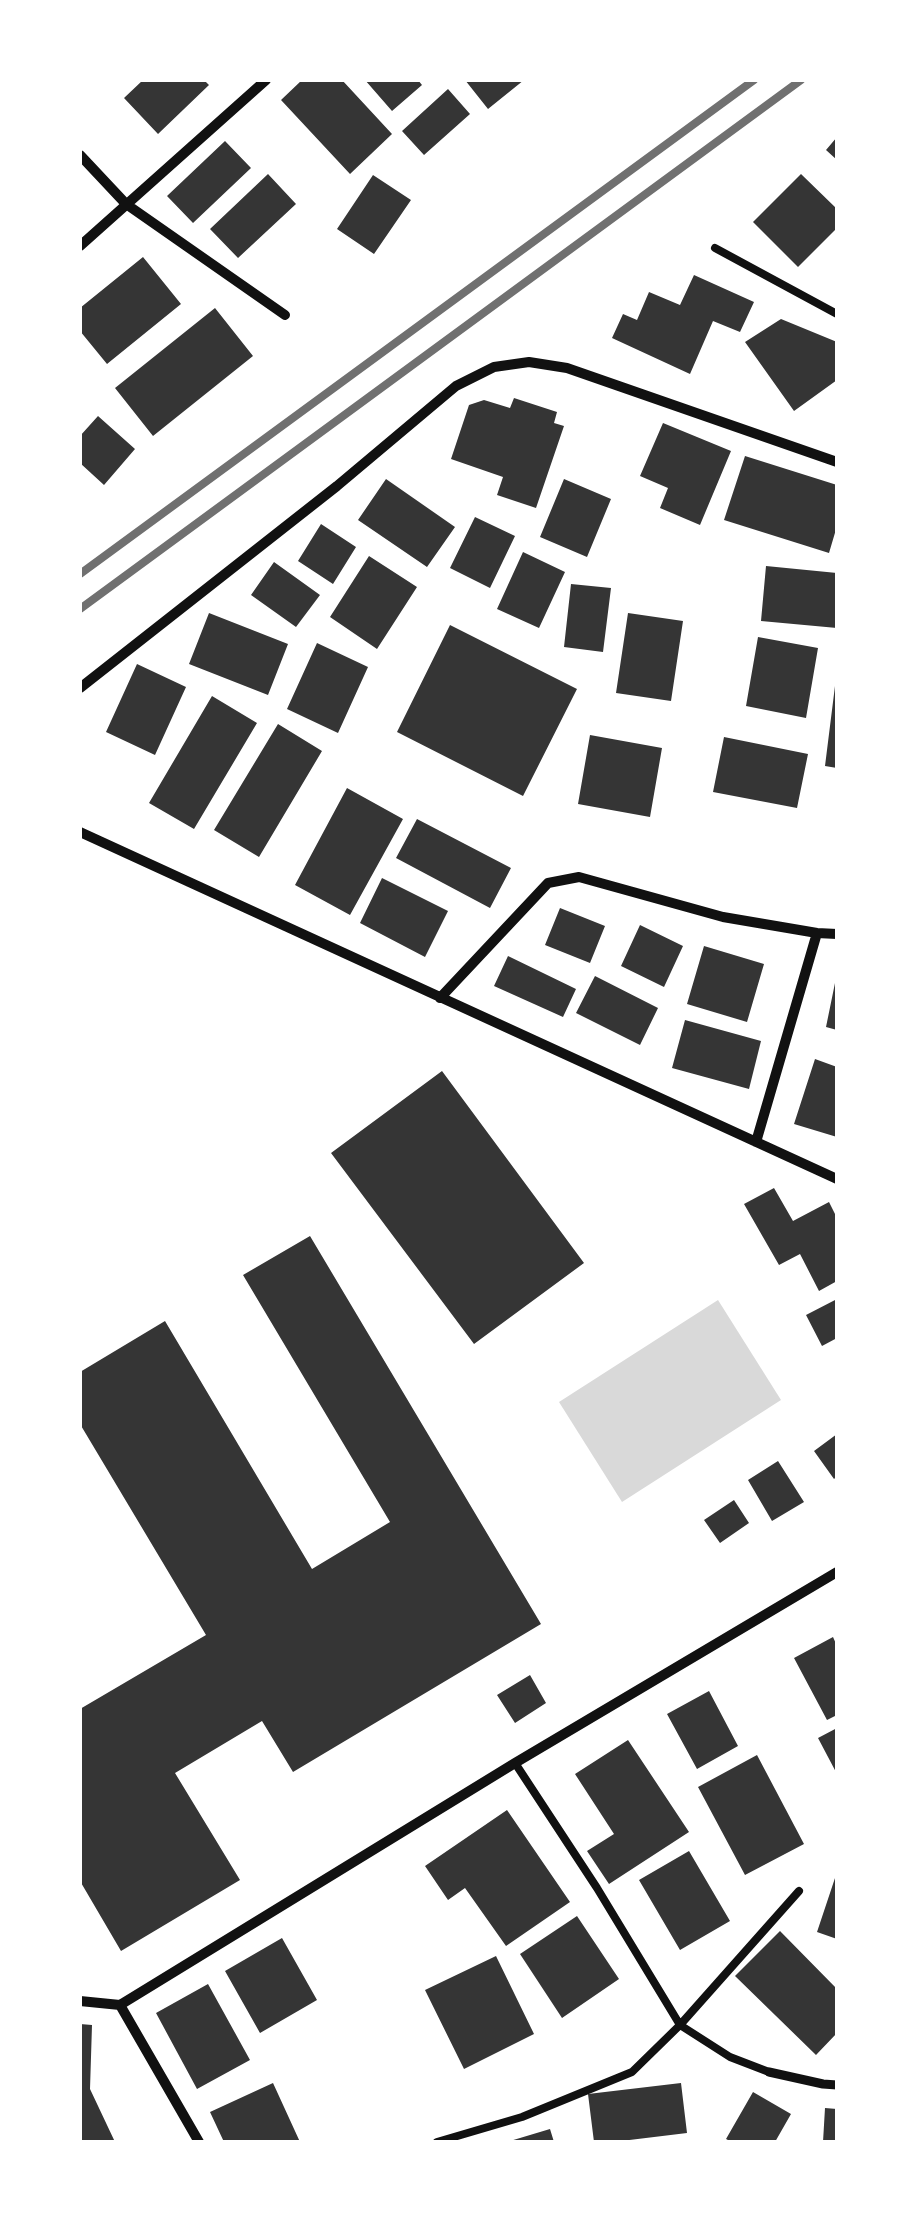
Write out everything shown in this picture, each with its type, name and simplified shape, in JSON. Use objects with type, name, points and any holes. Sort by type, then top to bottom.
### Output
[{"type":"street","points":[[80,246],[266,80]]},
{"type":"street","points":[[80,155],[126,204],[285,315]]},
{"type":"street","points":[[80,688],[337,486],[456,386],[494,367],[530,362],[567,368],[837,462]]},
{"type":"street","points":[[80,832],[837,1180]]},
{"type":"street","points":[[440,998],[548,884],[580,877],[724,917],[837,934]]},
{"type":"street","points":[[756,1142],[817,933]]},
{"type":"street","points":[[80,2001],[120,2005],[837,1572]]},
{"type":"street","points":[[120,2005],[200,2142]]},
{"type":"street","points":[[770,2072],[837,2085]]},
{"type":"lane","points":[[715,248],[837,314]]},
{"type":"lane","points":[[515,1764],[597,1888],[680,2025],[730,2056],[770,2072]]},
{"type":"lane","points":[[437,2142],[522,2117],[632,2072],[680,2025],[799,1891]]},
{"type":"shaded area","points":[[718,1300],[781,1400],[622,1502],[559,1402]]},
{"type":"building","points":[[143,80],[204,80],[209,85],[158,134],[124,98]]},
{"type":"building","points":[[302,80],[342,80],[392,134],[350,174],[281,100]]},
{"type":"building","points":[[365,80],[418,80],[422,85],[392,111]]},
{"type":"building","points":[[465,80],[524,80],[488,109]]},
{"type":"building","points":[[448,89],[470,114],[424,155],[402,131]]},
{"type":"building","points":[[837,137],[837,160],[826,150]]},
{"type":"building","points":[[225,141],[251,168],[193,223],[167,196]]},
{"type":"building","points":[[268,174],[296,204],[238,258],[210,229]]},
{"type":"building","points":[[801,174],[837,209],[837,228],[798,267],[753,222]]},
{"type":"building","points":[[373,175],[411,200],[374,254],[337,229]]},
{"type":"building","points":[[143,257],[181,304],[107,364],[80,331],[80,308]]},
{"type":"building","points":[[694,275],[754,302],[740,332],[713,321],[690,374],[612,338],[623,314],[637,320],[649,292],[680,305]]},
{"type":"building","points":[[215,308],[253,356],[153,436],[115,388]]},
{"type":"building","points":[[781,319],[837,342],[837,380],[794,411],[745,342]]},
{"type":"building","points":[[514,398],[557,412],[554,423],[564,426],[536,508],[497,495],[503,477],[451,459],[469,405],[484,400],[510,408]]},
{"type":"building","points":[[98,416],[135,449],[104,485],[80,463],[80,436]]},
{"type":"building","points":[[663,423],[731,451],[700,525],[660,508],[668,488],[640,476]]},
{"type":"building","points":[[745,456],[837,485],[837,526],[829,553],[724,520]]},
{"type":"building","points":[[386,479],[455,527],[427,567],[358,520]]},
{"type":"building","points":[[564,479],[611,499],[587,557],[540,537]]},
{"type":"building","points":[[475,517],[515,536],[490,588],[450,568]]},
{"type":"building","points":[[321,524],[356,547],[333,584],[298,561]]},
{"type":"building","points":[[523,552],[565,572],[539,628],[497,609]]},
{"type":"building","points":[[369,556],[417,587],[377,649],[330,617]]},
{"type":"building","points":[[274,562],[320,595],[296,627],[251,595]]},
{"type":"building","points":[[766,566],[837,573],[837,628],[761,621]]},
{"type":"building","points":[[571,584],[611,588],[603,652],[564,647]]},
{"type":"building","points":[[209,613],[288,644],[268,695],[189,664]]},
{"type":"building","points":[[628,613],[683,621],[671,701],[616,693]]},
{"type":"building","points":[[450,625],[577,689],[523,796],[397,732]]},
{"type":"building","points":[[758,637],[818,648],[806,718],[746,706]]},
{"type":"building","points":[[317,643],[368,667],[338,733],[287,709]]},
{"type":"building","points":[[137,664],[186,687],[155,755],[106,732]]},
{"type":"building","points":[[837,686],[837,768],[825,766]]},
{"type":"building","points":[[212,696],[257,723],[194,829],[149,803]]},
{"type":"building","points":[[278,724],[322,751],[259,857],[214,830]]},
{"type":"building","points":[[590,735],[662,748],[650,817],[578,804]]},
{"type":"building","points":[[724,737],[808,754],[797,808],[713,792]]},
{"type":"building","points":[[347,788],[403,819],[350,915],[295,885]]},
{"type":"building","points":[[417,819],[511,868],[490,908],[396,858]]},
{"type":"building","points":[[382,878],[448,911],[425,957],[360,923]]},
{"type":"building","points":[[560,908],[605,926],[590,963],[545,945]]},
{"type":"building","points":[[640,925],[683,946],[664,987],[621,966]]},
{"type":"building","points":[[704,946],[764,964],[747,1022],[687,1004]]},
{"type":"building","points":[[508,956],[576,989],[563,1017],[494,986]]},
{"type":"building","points":[[595,976],[658,1008],[640,1045],[576,1013]]},
{"type":"building","points":[[837,983],[837,1030],[826,1027]]},
{"type":"building","points":[[685,1020],[761,1041],[749,1089],[672,1068]]},
{"type":"building","points":[[815,1059],[837,1067],[837,1137],[794,1124]]},
{"type":"building","points":[[442,1071],[584,1263],[474,1344],[331,1153]]},
{"type":"building","points":[[774,1188],[793,1221],[829,1202],[837,1218],[837,1281],[819,1291],[800,1254],[779,1265],[744,1204]]},
{"type":"building","points":[[310,1236],[541,1624],[293,1772],[262,1721],[175,1773],[240,1880],[121,1951],[80,1881],[80,1709],[206,1635],[80,1424],[80,1372],[165,1321],[312,1569],[390,1522],[243,1275]]},
{"type":"building","points":[[837,1299],[837,1338],[822,1346],[806,1315]]},
{"type":"building","points":[[837,1434],[837,1476],[834,1479],[814,1451]]},
{"type":"building","points":[[778,1461],[804,1502],[772,1521],[748,1480]]},
{"type":"building","points":[[734,1500],[749,1523],[720,1543],[704,1520]]},
{"type":"building","points":[[833,1637],[837,1646],[837,1715],[827,1720],[794,1658]]},
{"type":"building","points":[[530,1675],[546,1703],[515,1723],[497,1695]]},
{"type":"building","points":[[709,1691],[738,1746],[697,1769],[667,1714]]},
{"type":"building","points":[[837,1728],[837,1774],[818,1738]]},
{"type":"building","points":[[628,1740],[689,1832],[609,1884],[587,1851],[614,1834],[575,1774]]},
{"type":"building","points":[[757,1755],[804,1844],[745,1875],[698,1787]]},
{"type":"building","points":[[507,1810],[570,1902],[506,1946],[465,1888],[448,1900],[425,1866]]},
{"type":"building","points":[[689,1851],[730,1921],[680,1950],[639,1880]]},
{"type":"building","points":[[837,1876],[837,1939],[817,1932]]},
{"type":"building","points":[[577,1916],[619,1979],[562,2018],[520,1954]]},
{"type":"building","points":[[780,1931],[837,1989],[837,2033],[816,2055],[735,1976]]},
{"type":"building","points":[[282,1938],[317,2000],[260,2033],[225,1971]]},
{"type":"building","points":[[496,1956],[534,2034],[464,2069],[425,1990]]},
{"type":"building","points":[[208,1984],[250,2060],[197,2089],[156,2013]]},
{"type":"building","points":[[80,2024],[92,2025],[90,2089],[115,2142],[80,2142]]},
{"type":"building","points":[[273,2083],[300,2142],[224,2142],[210,2112]]},
{"type":"building","points":[[681,2083],[687,2133],[594,2142],[588,2094]]},
{"type":"building","points":[[753,2092],[791,2114],[775,2142],[726,2139]]},
{"type":"building","points":[[825,2108],[837,2109],[837,2142],[823,2142]]},
{"type":"building","points":[[550,2129],[554,2142],[510,2142],[510,2141]]},
{"type":"railway","points":[[80,574],[754,80]]},
{"type":"railway","points":[[80,609],[801,80]]}]
